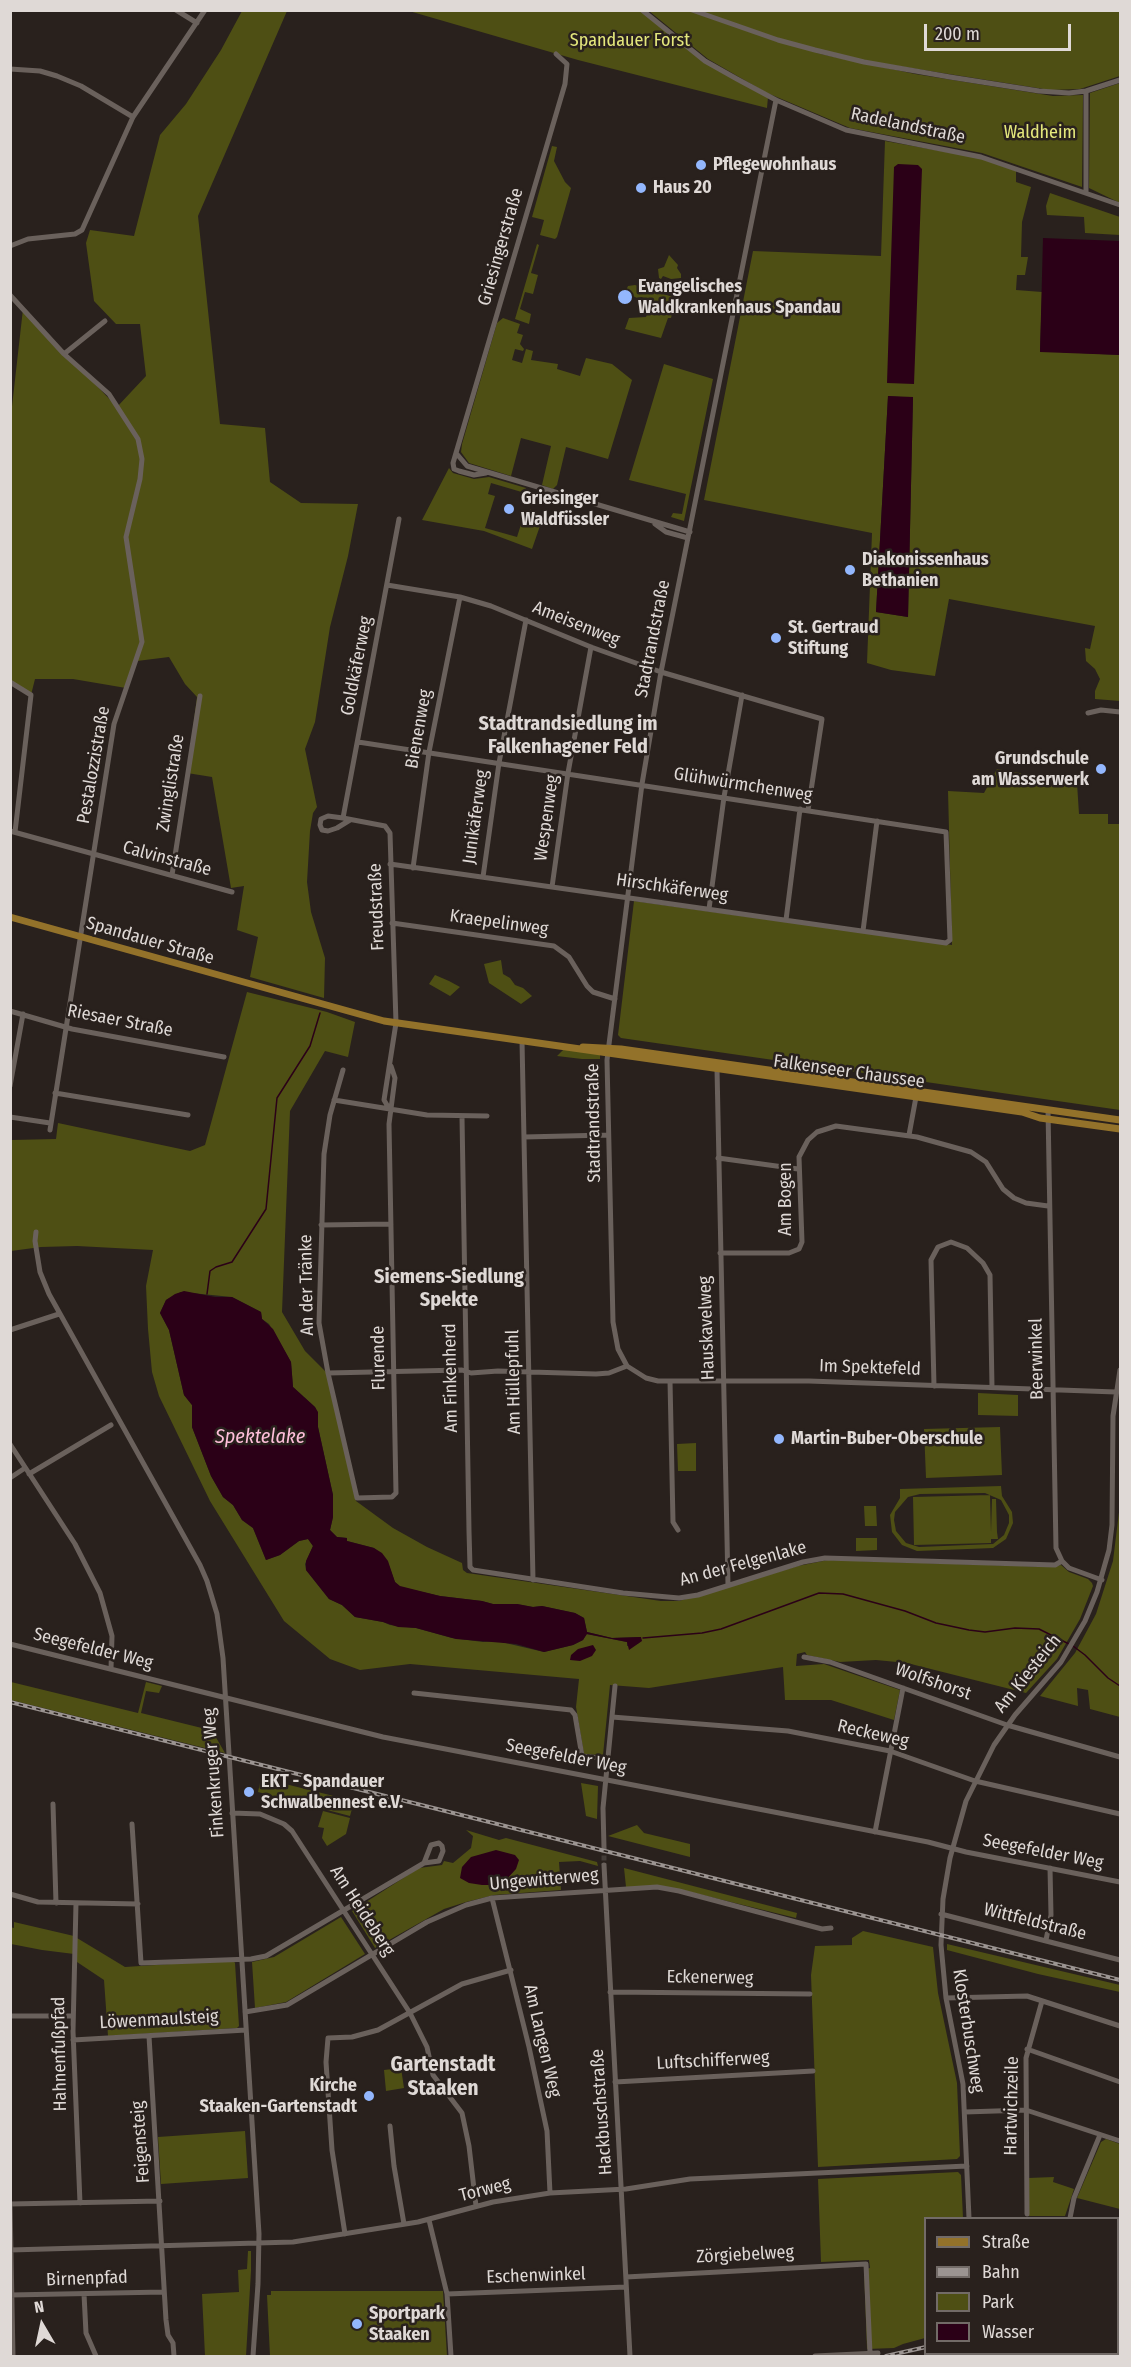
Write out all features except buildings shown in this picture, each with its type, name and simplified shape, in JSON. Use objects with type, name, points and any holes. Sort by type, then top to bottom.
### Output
[{"type":"main road","name":"Spandauer Straße","points":[[10,917],[281,994]]},
{"type":"main road","name":"Falkenseer Chaussee","points":[[281,994],[396,1023],[1120,1120]]},
{"type":"main road","name":"Falkenseer Chaussee","points":[[916,1094],[1022,1112],[1047,1119],[1120,1129]]},
{"type":"street","points":[[176,10],[197,22]]},
{"type":"street","points":[[10,246],[28,239],[75,234],[82,230],[133,117],[205,10]]},
{"type":"street","name":"Radelandstraße","points":[[642,10],[705,61],[776,100],[846,130],[981,157],[1120,205]]},
{"type":"street","points":[[692,10],[778,40],[864,62],[1039,91],[1069,93],[1086,91],[1120,80]]},
{"type":"street","name":"Griesingerstraße","points":[[456,453],[565,84],[567,64],[556,54]]},
{"type":"street","points":[[10,69],[40,71],[65,79],[133,117]]},
{"type":"street","points":[[1086,91],[1086,193]]},
{"type":"street","name":"Stadtrandstraße","points":[[627,1366],[618,1349],[613,1322],[608,1050],[642,784],[661,672],[776,100]]},
{"type":"street","name":"Pestalozzistraße","points":[[10,295],[64,354],[110,394],[138,439],[142,459],[140,479],[126,537],[142,642],[114,724],[50,1126],[10,1118]]},
{"type":"street","points":[[64,354],[105,321]]},
{"type":"street","points":[[456,453],[454,469],[474,475],[486,472]]},
{"type":"street","points":[[456,453],[467,466],[651,521],[689,535]]},
{"type":"street","name":"Goldkäferweg","points":[[343,818],[399,519]]},
{"type":"street","name":"Ameisenweg","points":[[387,585],[460,597],[491,606],[591,647],[661,672],[822,719],[808,810]]},
{"type":"street","name":"Bienenweg","points":[[413,868],[429,752],[460,597]]},
{"type":"street","name":"Junikäferweg","points":[[483,877],[499,763],[526,620]]},
{"type":"street","name":"Wespenweg","points":[[552,887],[567,773],[591,647]]},
{"type":"street","points":[[10,682],[31,695],[13,832]]},
{"type":"street","points":[[709,909],[724,797],[742,695]]},
{"type":"street","name":"Zwinglistraße","points":[[172,875],[200,696]]},
{"type":"street","points":[[1088,713],[1101,710],[1120,712]]},
{"type":"street","name":"Glühwürmchenweg","points":[[358,742],[946,832],[949,942]]},
{"type":"street","points":[[786,920],[800,809]]},
{"type":"street","points":[[343,818],[325,816],[321,819],[322,830],[338,828],[351,820]]},
{"type":"street","name":"Freudstraße","points":[[343,818],[388,828],[396,1023]]},
{"type":"street","points":[[863,931],[877,821]]},
{"type":"street","name":"Calvinstraße","points":[[13,832],[232,892]]},
{"type":"street","name":"Hirschkäferweg","points":[[390,864],[949,942]]},
{"type":"street","name":"Kraepelinweg","points":[[392,923],[554,946],[569,957],[593,992],[615,999]]},
{"type":"street","name":"Riesaer Straße","points":[[10,1011],[66,1027],[224,1057]]},
{"type":"street","points":[[10,1086],[23,1014]]},
{"type":"street","name":"Flurende","points":[[357,1498],[392,1497],[396,1493],[390,1110],[384,1100],[396,1023]]},
{"type":"street","name":"Am Hüllepfuhl","points":[[522,1041],[533,1580]]},
{"type":"street","name":"Hauskavelweg","points":[[717,1066],[728,1586]]},
{"type":"street","name":"An der Tränke","points":[[343,1070],[334,1100],[324,1154],[319,1323],[328,1373],[357,1498]]},
{"type":"street","points":[[55,1093],[188,1115]]},
{"type":"street","points":[[909,1135],[916,1094]]},
{"type":"street","points":[[334,1100],[427,1115],[487,1116]]},
{"type":"street","name":"Beerwinkel","points":[[1048,1110],[1056,1548],[1062,1561]]},
{"type":"street","name":"Am Finkenherd","points":[[462,1117],[470,1567]]},
{"type":"street","name":"Am Bogen","points":[[720,1253],[789,1253],[800,1249],[802,1242],[799,1157],[808,1140],[826,1128],[847,1126],[909,1135],[971,1152],[986,1162],[1003,1189],[1014,1198],[1026,1203],[1048,1206]]},
{"type":"street","points":[[524,1137],[608,1135]]},
{"type":"street","points":[[718,1158],[798,1169]]},
{"type":"street","points":[[321,1225],[391,1224]]},
{"type":"street","name":"Finkenkruger Weg","points":[[36,1232],[35,1241],[40,1272],[59,1314],[205,1576],[220,1629],[259,2244],[253,2356]]},
{"type":"street","points":[[934,1386],[931,1260],[938,1247],[951,1242],[967,1248],[983,1263],[990,1275],[992,1387]]},
{"type":"street","points":[[10,1330],[59,1314]]},
{"type":"street","points":[[328,1373],[462,1370],[471,1373],[529,1371],[596,1374],[609,1373],[627,1366]]},
{"type":"street","name":"Im Spektefeld","points":[[627,1366],[646,1378],[670,1381],[724,1380],[1116,1392]]},
{"type":"street","name":"Am Kiesteich","points":[[952,1848],[975,1780],[1007,1725],[1061,1662],[1085,1621],[1102,1580],[1112,1525],[1113,1416],[1120,1370]]},
{"type":"street","points":[[670,1381],[673,1522],[678,1530]]},
{"type":"street","points":[[29,1474],[111,1425]]},
{"type":"street","points":[[10,1444],[79,1550],[102,1597],[112,1636],[111,1669]]},
{"type":"street","points":[[10,1478],[25,1468]]},
{"type":"street","name":"An der Felgenlake","points":[[470,1567],[477,1572],[662,1598],[698,1595],[803,1562],[832,1557],[1055,1565],[1062,1561]]},
{"type":"street","points":[[1062,1561],[1078,1573],[1102,1580]]},
{"type":"street","name":"Seegefelder Weg","points":[[10,1644],[383,1737],[606,1779],[1120,1882]]},
{"type":"street","name":"Wolfshorst","points":[[804,1657],[830,1662],[1007,1725],[1120,1757]]},
{"type":"street","points":[[604,1848],[603,1808],[615,1686]]},
{"type":"street","points":[[875,1832],[903,1688]]},
{"type":"street","points":[[414,1693],[571,1710],[575,1714],[582,1756],[608,1759]]},
{"type":"street","name":"Reckeweg","points":[[612,1717],[788,1731],[890,1751],[975,1780],[1120,1814]]},
{"type":"street","points":[[53,1804],[56,1903]]},
{"type":"street","name":"Am Heideberg","points":[[232,1813],[260,1814],[284,1824],[297,1838],[410,2013],[427,2047],[433,2075],[462,2113],[476,2206]]},
{"type":"street","points":[[132,1824],[141,1964],[242,1959],[272,1954],[424,1863]]},
{"type":"street","name":"Klosterbuschweg","points":[[952,1848],[941,1914],[940,1945],[946,1998],[961,2067],[969,2217]]},
{"type":"street","name":"Hackbuschstraße","points":[[604,1865],[630,2356]]},
{"type":"street","points":[[1046,1940],[1051,1922],[1050,1868]]},
{"type":"street","name":"Ungewitterweg","points":[[245,2012],[287,2005],[443,1913],[492,1898],[669,1888],[822,1929],[831,1928]]},
{"type":"street","points":[[12,1894],[38,1902],[138,1904]]},
{"type":"street","name":"Am Langen Weg","points":[[492,1898],[547,2131],[550,2193]]},
{"type":"street","name":"Hahnenfußpfad","points":[[76,1904],[73,2016],[80,2203]]},
{"type":"street","name":"Wittfeldstraße","points":[[941,1914],[1120,1960]]},
{"type":"street","points":[[345,2234],[332,2150],[326,2062],[328,2038],[352,2037],[378,2030],[462,1984],[510,1970]]},
{"type":"street","name":"Eckenerweg","points":[[610,1992],[810,1994]]},
{"type":"street","points":[[946,1998],[1017,1995],[1120,2026]]},
{"type":"street","name":"Hartwichzeile","points":[[1027,2214],[1027,2049],[1042,2001]]},
{"type":"street","points":[[10,2016],[73,2016]]},
{"type":"street","name":"Löwenmaulsteig","points":[[74,2040],[246,2030]]},
{"type":"street","name":"Feigensteig","points":[[150,2036],[166,2330],[173,2343],[174,2356]]},
{"type":"street","points":[[1027,2049],[1120,2082]]},
{"type":"street","name":"Luftschifferweg","points":[[615,2082],[813,2071]]},
{"type":"street","points":[[965,2112],[1026,2110],[1120,2141]]},
{"type":"street","points":[[390,2126],[404,2224]]},
{"type":"street","points":[[1070,2217],[1074,2198],[1100,2135]]},
{"type":"street","name":"Torweg","points":[[11,2250],[293,2242],[429,2220],[476,2206],[550,2193],[622,2189],[698,2179],[967,2166]]},
{"type":"street","points":[[13,2356],[10,2204],[160,2201]]},
{"type":"street","points":[[429,2220],[447,2294],[451,2356]]},
{"type":"street","name":"Zörgiebelweg","points":[[626,2277],[866,2264],[870,2353]]},
{"type":"street","name":"Eschenwinkel","points":[[447,2294],[626,2288]]},
{"type":"street","name":"Birnenpfad","points":[[12,2295],[164,2292]]},
{"type":"street","points":[[84,2294],[86,2333],[96,2356]]},
{"type":"street","points":[[815,2356],[878,2353]]},
{"type":"green space","points":[[242,11],[287,11],[198,216],[220,424],[265,428],[270,482],[301,503],[358,504],[330,627],[315,722],[305,749],[317,807],[313,813],[310,831],[307,882],[311,912],[325,958],[324,998],[250,977],[258,937],[237,930],[244,886],[231,888],[212,777],[187,773],[197,697],[185,684],[169,657],[137,661],[126,688],[73,679],[35,679],[31,695],[11,681],[10,424],[23,309],[117,407],[146,376],[140,324],[116,324],[94,301],[86,243],[90,230],[134,236],[160,135],[186,104],[221,50]]},
{"type":"green space","name":"Spandauer Forst","points":[[409,11],[642,11],[705,61],[768,97],[767,108],[578,60]]},
{"type":"green space","name":"Waldheim","points":[[649,11],[1120,11],[1120,76],[1080,89],[1050,90],[816,53],[915,74],[1053,96],[1083,95],[1082,187],[982,153],[850,128],[765,92],[708,59]]},
{"type":"green space","points":[[1120,83],[1120,203],[1089,188],[1090,93]]},
{"type":"green space","points":[[885,141],[980,158],[1016,171],[1016,182],[1031,187],[1022,222],[1021,257],[1028,257],[1025,275],[1017,275],[1016,290],[1042,292],[1040,351],[1120,355],[1120,701],[1095,699],[1095,691],[1100,679],[1095,669],[1086,661],[1085,648],[1090,649],[1095,626],[949,599],[935,676],[891,670],[867,663],[872,533],[704,500],[753,251],[881,256]],"holes":[[[888,396],[913,398],[908,617],[876,612]]]},
{"type":"green space","points":[[552,146],[557,147],[554,161],[565,182],[571,188],[555,239],[540,235],[544,220],[532,217]]},
{"type":"green space","points":[[1050,193],[1120,217],[1120,235],[1085,233],[1084,217],[1047,215],[1046,206]]},
{"type":"green space","points":[[537,244],[539,245],[531,273],[538,275],[533,294],[525,292],[520,309],[531,314],[529,324],[515,319]]},
{"type":"green space","points":[[669,255],[678,265],[681,278],[671,279],[663,276],[659,278],[658,269],[664,267]]},
{"type":"green space","points":[[635,285],[676,298],[671,318],[668,318],[661,338],[625,329],[629,318],[646,317],[651,304],[642,297],[637,298],[629,294],[620,304],[628,286]]},
{"type":"green space","points":[[503,318],[520,324],[517,333],[523,335],[520,344],[524,349],[523,351],[515,349],[512,360],[522,363],[526,349],[533,351],[531,360],[558,364],[557,369],[580,376],[586,358],[612,364],[632,380],[608,459],[566,447],[557,485],[553,489],[542,485],[551,446],[521,438],[511,476],[469,463],[461,452],[497,323]]},
{"type":"green space","points":[[664,364],[713,379],[684,521],[671,517],[673,513],[682,514],[686,494],[629,480]]},
{"type":"green space","points":[[449,468],[453,473],[474,479],[489,477],[526,488],[525,493],[491,483],[488,494],[495,496],[485,528],[517,537],[524,515],[531,509],[528,519],[541,523],[532,549],[484,531],[422,520]]},
{"type":"green space","points":[[997,769],[1077,783],[1079,814],[1108,814],[1108,824],[1120,824],[1120,1110],[621,1038],[618,1035],[634,901],[952,945],[948,791],[984,793]]},
{"type":"green space","points":[[501,960],[503,974],[532,996],[521,1004],[489,983],[484,964]]},
{"type":"green space","points":[[435,975],[460,987],[450,996],[429,984]]},
{"type":"green space","points":[[247,992],[327,1012],[355,1022],[348,1057],[325,1051],[290,1111],[282,1312],[305,1351],[326,1372],[356,1501],[393,1528],[462,1563],[463,1570],[467,1573],[661,1601],[679,1601],[798,1566],[828,1560],[1053,1567],[1061,1565],[1069,1572],[1088,1579],[1092,1583],[1093,1586],[1080,1619],[1057,1659],[1026,1693],[907,1663],[876,1660],[840,1662],[807,1655],[805,1652],[797,1654],[796,1666],[824,1664],[900,1690],[894,1720],[831,1700],[785,1700],[783,1667],[649,1688],[610,1685],[603,1755],[584,1754],[576,1707],[579,1679],[410,1664],[360,1670],[330,1659],[284,1621],[210,1501],[159,1396],[152,1372],[146,1286],[153,1250],[77,1246],[11,1251],[11,1140],[56,1139],[58,1123],[190,1151],[205,1145]],"holes":[[[181,1292],[232,1297],[261,1312],[262,1319],[269,1324],[291,1362],[293,1387],[315,1407],[333,1495],[333,1517],[330,1530],[337,1537],[347,1538],[347,1541],[374,1548],[389,1566],[395,1582],[400,1587],[493,1604],[542,1606],[575,1613],[584,1618],[587,1632],[612,1638],[641,1637],[639,1643],[627,1646],[627,1642],[586,1634],[583,1640],[573,1645],[544,1652],[497,1641],[483,1642],[452,1638],[416,1628],[390,1625],[355,1617],[342,1605],[329,1599],[306,1570],[305,1564],[313,1546],[308,1539],[299,1541],[280,1555],[266,1560],[253,1528],[242,1520],[233,1505],[223,1497],[211,1476],[192,1427],[192,1405],[184,1395],[169,1330],[160,1313],[166,1300]]]},
{"type":"green space","points":[[564,1049],[600,1054],[600,1059],[557,1056]]},
{"type":"green space","points":[[978,1393],[1018,1395],[1018,1416],[978,1415]]},
{"type":"green space","points":[[1000,1427],[1002,1475],[926,1478],[924,1429]]},
{"type":"green space","points":[[696,1443],[696,1471],[678,1471],[677,1444]]},
{"type":"green space","points":[[1001,1486],[1002,1496],[1012,1512],[1013,1523],[1006,1539],[993,1548],[917,1551],[902,1545],[892,1532],[890,1515],[900,1498],[900,1489]],"holes":[[[985,1493],[1001,1500],[1009,1515],[1009,1523],[1004,1535],[993,1544],[919,1547],[906,1543],[896,1531],[895,1512],[908,1497],[920,1494]]]},
{"type":"green space","points":[[990,1495],[991,1532],[992,1499],[996,1499],[998,1539],[991,1539],[991,1543],[914,1545],[913,1497]]},
{"type":"green space","points":[[1120,1504],[1120,1717],[1090,1709],[1088,1690],[1077,1688],[1078,1706],[1040,1696],[1075,1653],[1096,1614],[1113,1561]]},
{"type":"green space","points":[[864,1506],[876,1506],[877,1526],[865,1526]]},
{"type":"green space","points":[[856,1538],[877,1538],[877,1550],[856,1551]]},
{"type":"green space","points":[[11,1682],[138,1713],[146,1682],[162,1686],[159,1693],[146,1691],[141,1713],[214,1731],[225,1753],[11,1700]]},
{"type":"green space","points":[[261,1778],[354,1801],[350,1816],[258,1792]]},
{"type":"green space","points":[[581,1783],[598,1786],[597,1819],[586,1816]]},
{"type":"green space","points":[[323,1811],[350,1818],[346,1834],[327,1846],[322,1838],[324,1828],[318,1827]]},
{"type":"green space","points":[[637,1825],[644,1833],[690,1844],[690,1857],[608,1836]]},
{"type":"green space","points":[[466,1830],[499,1840],[506,1838],[597,1862],[598,1866],[580,1861],[559,1862],[561,1890],[494,1895],[466,1902],[444,1909],[375,1948],[352,1911],[419,1868],[442,1865],[444,1861],[453,1863],[471,1848],[473,1836]]},
{"type":"green space","points":[[624,1868],[797,1913],[796,1918],[682,1890],[626,1887]]},
{"type":"green space","points":[[341,1917],[365,1954],[286,2002],[255,2008],[252,1962],[274,1957]]},
{"type":"green space","points":[[14,1922],[74,1936],[74,1954],[11,1944],[10,1927],[14,1928]]},
{"type":"green space","points":[[863,1931],[933,1947],[938,1993],[957,2083],[960,2156],[957,2159],[818,2167],[811,1975],[815,1946],[852,1945],[852,1938]]},
{"type":"green space","points":[[77,1938],[125,1967],[233,1960],[239,2026],[237,2028],[108,2036],[104,1980],[77,1962]]},
{"type":"green space","points":[[947,1944],[1120,1985],[1120,1992],[1038,1974],[947,1950]]},
{"type":"green space","points":[[401,2068],[404,2088],[386,2091],[384,2070]]},
{"type":"green space","points":[[245,2131],[248,2178],[161,2184],[158,2137]]},
{"type":"green space","points":[[1106,2139],[1120,2144],[1120,2209],[1077,2198],[1101,2142]]},
{"type":"green space","points":[[958,2172],[961,2175],[963,2217],[924,2217],[924,2338],[894,2348],[867,2349],[864,2269],[870,2268],[869,2260],[821,2262],[818,2179]]},
{"type":"green space","points":[[1054,2177],[1053,2182],[1074,2189],[1065,2216],[1028,2216],[1028,2178]]},
{"type":"green space","points":[[248,2251],[251,2251],[251,2271],[246,2356],[205,2356],[202,2294],[239,2292],[238,2270],[247,2269]]},
{"type":"green space","name":"Sportpark Staaken","points":[[271,2291],[443,2291],[447,2356],[270,2356],[267,2295],[271,2295]]},
{"type":"water","points":[[898,164],[918,165],[922,169],[914,384],[887,383],[894,167]]},
{"type":"water","points":[[1043,238],[1120,241],[1120,355],[1040,352]]},
{"type":"water","points":[[888,396],[913,397],[908,617],[876,612]]},
{"type":"water","name":"Spektelake","points":[[184,1291],[215,1297],[232,1297],[261,1312],[262,1319],[273,1329],[291,1362],[293,1387],[318,1412],[318,1427],[333,1495],[333,1517],[330,1530],[337,1537],[347,1538],[347,1541],[374,1548],[382,1553],[388,1561],[395,1582],[400,1586],[440,1596],[493,1604],[542,1606],[575,1613],[584,1618],[587,1632],[612,1638],[641,1637],[642,1641],[629,1650],[627,1642],[587,1634],[583,1640],[573,1645],[544,1652],[516,1644],[456,1639],[416,1628],[398,1627],[355,1617],[342,1605],[329,1599],[306,1570],[306,1561],[313,1546],[308,1539],[299,1541],[280,1555],[266,1560],[253,1528],[242,1520],[233,1505],[223,1497],[211,1476],[192,1427],[192,1405],[184,1395],[169,1330],[160,1313],[166,1300]]},
{"type":"water","points":[[593,1645],[596,1650],[592,1656],[580,1661],[570,1660],[571,1655],[578,1649]]},
{"type":"water","points":[[496,1850],[515,1855],[519,1860],[516,1869],[506,1880],[492,1885],[482,1885],[469,1883],[460,1878],[462,1867],[471,1857]]},
{"type":"waterway","points":[[207,1294],[210,1271],[232,1262],[266,1209],[277,1098],[310,1046],[320,1013]]},
{"type":"waterway","points":[[643,1638],[721,1629],[819,1593],[843,1594],[905,1611],[936,1623],[969,1630],[985,1632],[1015,1628],[1039,1629],[1069,1644]]},
{"type":"waterway","points":[[1073,1646],[1120,1686]]},
{"type":"tunnel","points":[[604,1848],[604,1865]]},
{"type":"railway","points":[[10,1702],[1120,1980]]},
{"type":"railway","points":[[886,2356],[924,2347]]},
{"type":"place","name":"Pflegewohnhaus","points":[[701,165]]},
{"type":"place","name":"Haus 20","points":[[641,188]]},
{"type":"place","name":"Evangelisches Waldkrankenhaus Spandau","points":[[625,297]]},
{"type":"place","name":"Griesinger Waldfüssler","points":[[509,509]]},
{"type":"place","name":"Diakonissenhaus Bethanien","points":[[850,570]]},
{"type":"place","name":"St. Gertraud Stiftung","points":[[776,638]]},
{"type":"place","name":"Grundschule am Wasserwerk","points":[[1101,769]]},
{"type":"place","name":"Martin-Buber-Oberschule","points":[[779,1439]]},
{"type":"place","name":"EKT - Spandauer Schwalbennest e.V.","points":[[249,1792]]},
{"type":"place","name":"Kirche Staaken-Gartenstadt","points":[[369,2096]]},
{"type":"place","name":"Sportpark Staaken","points":[[357,2324]]},
{"type":"district","name":"Stadtrandsiedlung im Falkenhagener Feld","points":[[568,736]]},
{"type":"district","name":"Siemens-Siedlung Spekte","points":[[449,1288]]},
{"type":"district","name":"Gartenstadt Staaken","points":[[443,2077]]}]
